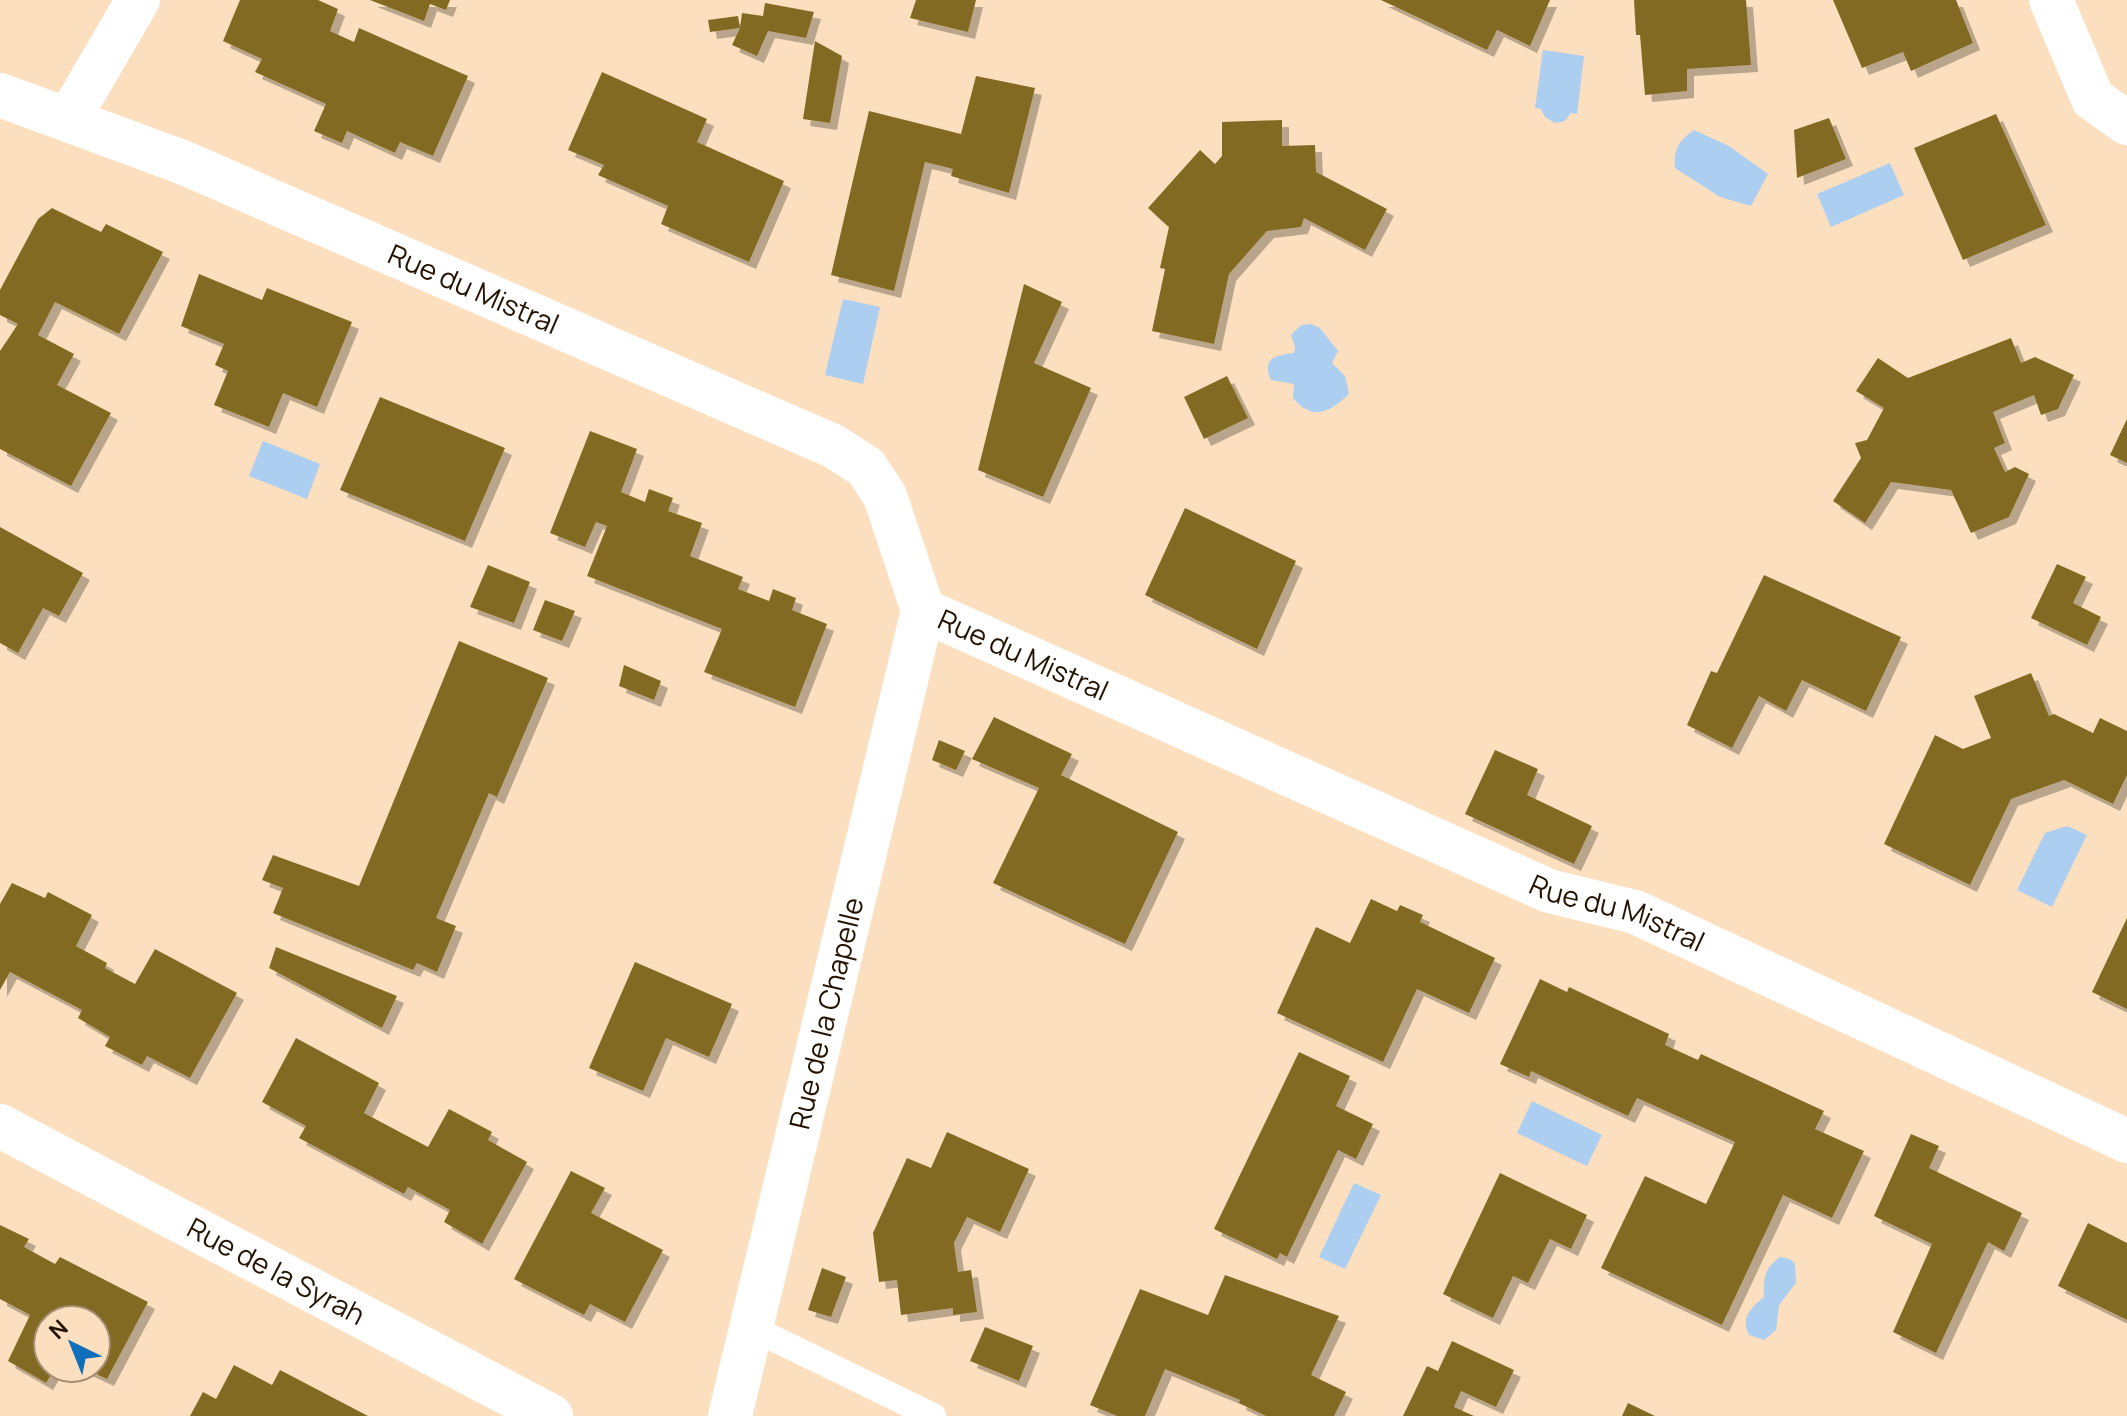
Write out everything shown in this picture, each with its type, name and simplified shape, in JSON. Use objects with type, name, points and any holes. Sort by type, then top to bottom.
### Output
[{"type":"street","points":[[68,120],[138,0]]},
{"type":"street","points":[[2051,0],[2093,99],[2127,123]]},
{"type":"street","name":"Rue du Mistral","points":[[0,95],[182,162],[833,446],[866,467],[885,496],[923,610],[1549,891],[1635,912],[2127,1141]]},
{"type":"street","name":"Rue de la Chapelle","points":[[730,1416],[923,610]]},
{"type":"street","name":"Rue de la Syrah","points":[[0,1126],[551,1416]]},
{"type":"lane","points":[[752,1328],[933,1416]]},
{"type":"water","points":[[1543,50],[1584,56],[1577,114],[1571,113],[1565,121],[1555,123],[1545,117],[1541,109],[1535,108]]},
{"type":"water","points":[[1694,130],[1729,146],[1768,174],[1751,206],[1720,197],[1675,168],[1678,146]]},
{"type":"water","points":[[1890,163],[1904,195],[1831,227],[1817,194]]},
{"type":"water","points":[[843,299],[880,307],[863,384],[825,375]]},
{"type":"water","points":[[1311,324],[1320,328],[1338,351],[1332,363],[1345,376],[1349,394],[1335,406],[1321,412],[1300,405],[1293,398],[1294,384],[1271,380],[1268,373],[1272,359],[1294,353],[1291,335],[1301,325]]},
{"type":"water","points":[[263,441],[320,464],[307,499],[249,476]]},
{"type":"water","points":[[2067,826],[2087,835],[2052,907],[2017,890],[2045,833]]},
{"type":"water","points":[[1532,1101],[1602,1135],[1587,1166],[1517,1133]]},
{"type":"water","points":[[1354,1183],[1381,1195],[1345,1269],[1319,1257]]},
{"type":"water","points":[[1780,1257],[1790,1259],[1795,1264],[1796,1283],[1779,1305],[1776,1330],[1764,1340],[1749,1335],[1746,1318],[1764,1297],[1766,1274]]},
{"type":"building","points":[[240,0],[318,0],[338,9],[330,31],[354,42],[359,28],[468,76],[433,156],[400,142],[395,153],[347,131],[342,143],[314,131],[326,104],[255,72],[262,59],[223,41]]},
{"type":"building","points":[[370,0],[450,0],[446,10],[430,4],[424,21]]},
{"type":"building","points":[[916,0],[976,0],[968,32],[910,18]]},
{"type":"building","points":[[1381,0],[1550,0],[1530,46],[1497,30],[1487,50]]},
{"type":"building","points":[[1634,0],[1746,0],[1751,65],[1687,69],[1687,91],[1645,95]]},
{"type":"building","points":[[1833,0],[1956,0],[1973,43],[1911,71],[1903,52],[1862,68]]},
{"type":"building","points":[[765,3],[814,12],[806,38],[768,31],[757,56],[732,45],[740,28],[742,13],[763,16]]},
{"type":"building","points":[[738,16],[740,28],[710,32],[708,20]]},
{"type":"building","points":[[815,41],[842,56],[830,123],[803,119]]},
{"type":"building","points":[[602,72],[707,119],[697,142],[784,181],[749,262],[661,224],[668,206],[598,175],[604,165],[568,150]]},
{"type":"building","points":[[976,76],[1035,88],[1009,193],[951,176],[953,169],[925,162],[894,291],[831,275],[869,111],[961,134]]},
{"type":"building","points":[[1996,114],[2046,225],[1963,260],[1914,148]]},
{"type":"building","points":[[1829,118],[1846,159],[1797,178],[1794,130]]},
{"type":"building","points":[[1282,120],[1282,146],[1315,145],[1316,172],[1387,209],[1365,250],[1304,218],[1301,227],[1267,231],[1229,274],[1214,344],[1152,331],[1165,269],[1160,268],[1169,227],[1148,208],[1200,150],[1215,164],[1222,156],[1222,122]]},
{"type":"building","points":[[52,208],[101,232],[106,224],[163,252],[119,334],[55,302],[38,335],[74,354],[57,385],[111,413],[71,486],[0,449],[0,351],[18,324],[0,315],[0,290],[38,219]]},
{"type":"building","points":[[199,274],[262,300],[267,288],[352,322],[317,407],[283,393],[269,427],[214,405],[228,371],[215,365],[224,344],[181,326]]},
{"type":"building","points":[[1024,284],[1062,302],[1034,363],[1091,388],[1043,497],[978,470]]},
{"type":"building","points":[[2011,338],[2021,363],[2035,357],[2074,375],[2058,409],[2041,415],[2034,395],[1993,412],[2005,443],[1994,448],[2005,472],[2015,467],[2029,474],[2009,517],[1971,533],[1951,490],[1891,482],[1865,523],[1833,501],[1861,458],[1855,443],[1867,440],[1884,408],[1856,391],[1878,358],[1908,378]]},
{"type":"building","points":[[1227,376],[1248,418],[1204,439],[1184,397]]},
{"type":"building","points":[[380,397],[505,448],[465,541],[340,490]]},
{"type":"building","points":[[2127,419],[2127,463],[2110,455]]},
{"type":"building","points":[[590,431],[637,449],[621,492],[645,502],[649,489],[673,498],[668,511],[702,523],[690,556],[743,577],[738,589],[769,601],[773,589],[796,598],[792,610],[827,624],[795,707],[704,672],[722,629],[587,576],[607,526],[596,522],[585,547],[550,533]]},
{"type":"building","points":[[1185,508],[1296,561],[1257,649],[1145,595]]},
{"type":"building","points":[[0,527],[83,573],[59,616],[43,608],[18,653],[0,643]]},
{"type":"building","points":[[2057,564],[2086,577],[2073,603],[2101,617],[2087,645],[2031,618]]},
{"type":"building","points":[[488,565],[530,582],[514,623],[470,607]]},
{"type":"building","points":[[1764,575],[1901,637],[1866,711],[1802,680],[1786,711],[1759,696],[1732,748],[1687,725],[1711,671],[1717,673]]},
{"type":"building","points":[[545,600],[575,611],[562,641],[533,630]]},
{"type":"building","points":[[459,641],[548,678],[497,797],[489,793],[436,918],[456,926],[437,972],[417,963],[413,970],[273,913],[283,888],[262,880],[273,855],[359,886]]},
{"type":"building","points":[[624,665],[661,681],[654,700],[619,686]]},
{"type":"building","points":[[2031,673],[2049,716],[2054,714],[2093,733],[2100,718],[2127,731],[2127,775],[2113,804],[2064,780],[2011,799],[1970,885],[1884,844],[1935,735],[1963,749],[1991,738],[1974,696]]},
{"type":"building","points":[[994,717],[1072,754],[1061,775],[1178,832],[1125,944],[993,883],[1039,788],[972,759]]},
{"type":"building","points":[[939,740],[965,751],[956,770],[932,760]]},
{"type":"building","points":[[1495,750],[1538,769],[1527,795],[1592,826],[1574,864],[1465,814]]},
{"type":"building","points":[[12,883],[45,898],[48,892],[92,915],[76,946],[107,963],[105,968],[135,984],[155,949],[237,993],[190,1078],[147,1056],[142,1065],[105,1046],[110,1037],[78,1018],[82,1010],[10,972],[0,990],[0,904]]},
{"type":"building","points":[[1371,899],[1397,911],[1400,905],[1423,915],[1420,922],[1495,958],[1469,1013],[1417,989],[1383,1062],[1277,1013],[1316,927],[1350,943]]},
{"type":"building","points":[[2127,918],[2127,1009],[2092,992]]},
{"type":"building","points":[[276,947],[397,996],[382,1028],[269,968]]},
{"type":"building","points":[[635,962],[732,1004],[709,1057],[666,1038],[643,1091],[589,1068]]},
{"type":"building","points":[[1540,979],[1567,992],[1569,987],[1669,1034],[1665,1045],[1698,1060],[1701,1054],[1824,1111],[1815,1129],[1864,1151],[1832,1218],[1783,1195],[1722,1325],[1601,1268],[1645,1176],[1706,1204],[1735,1142],[1637,1098],[1628,1116],[1531,1071],[1529,1077],[1500,1064]]},
{"type":"building","points":[[296,1038],[379,1083],[364,1113],[428,1147],[449,1109],[492,1132],[488,1140],[527,1162],[482,1244],[444,1222],[450,1210],[408,1187],[404,1194],[299,1138],[306,1126],[262,1102]]},
{"type":"building","points":[[1299,1052],[1350,1076],[1336,1106],[1373,1124],[1356,1159],[1338,1150],[1287,1257],[1280,1253],[1277,1259],[1214,1229]]},
{"type":"building","points":[[947,1132],[1029,1169],[1000,1232],[967,1217],[954,1243],[958,1272],[971,1270],[977,1312],[953,1315],[953,1308],[901,1315],[897,1280],[879,1282],[873,1233],[907,1158],[931,1168]]},
{"type":"building","points":[[1911,1134],[1939,1146],[1929,1168],[2022,1213],[2004,1251],[1988,1242],[1936,1353],[1893,1332],[1932,1244],[1874,1216]]},
{"type":"building","points":[[571,1171],[605,1188],[591,1213],[663,1250],[625,1322],[590,1304],[584,1315],[514,1279]]},
{"type":"building","points":[[1500,1173],[1587,1215],[1571,1249],[1550,1239],[1528,1283],[1513,1276],[1493,1318],[1443,1294]]},
{"type":"building","points":[[2088,1223],[2127,1243],[2127,1320],[2058,1286]]},
{"type":"building","points":[[0,1225],[29,1239],[24,1247],[55,1264],[60,1257],[148,1302],[112,1370],[112,1304],[32,1304],[32,1375],[8,1361],[30,1315],[0,1299]]},
{"type":"building","points":[[822,1268],[846,1277],[831,1317],[808,1310]]},
{"type":"building","points":[[1225,1275],[1339,1316],[1311,1375],[1346,1392],[1334,1416],[1266,1416],[1239,1403],[1240,1400],[1165,1369],[1145,1416],[1117,1416],[1090,1405],[1140,1289],[1208,1315]]},
{"type":"building","points":[[985,1327],[1033,1346],[1019,1381],[970,1361]]},
{"type":"building","points":[[1452,1341],[1514,1370],[1496,1407],[1461,1391],[1454,1407],[1474,1416],[1403,1416],[1427,1366],[1438,1371]]},
{"type":"building","points":[[234,1365],[272,1385],[280,1370],[368,1416],[190,1416],[203,1392],[216,1399]]},
{"type":"building","points":[[1628,1403],[1655,1416],[1622,1416]]}]
